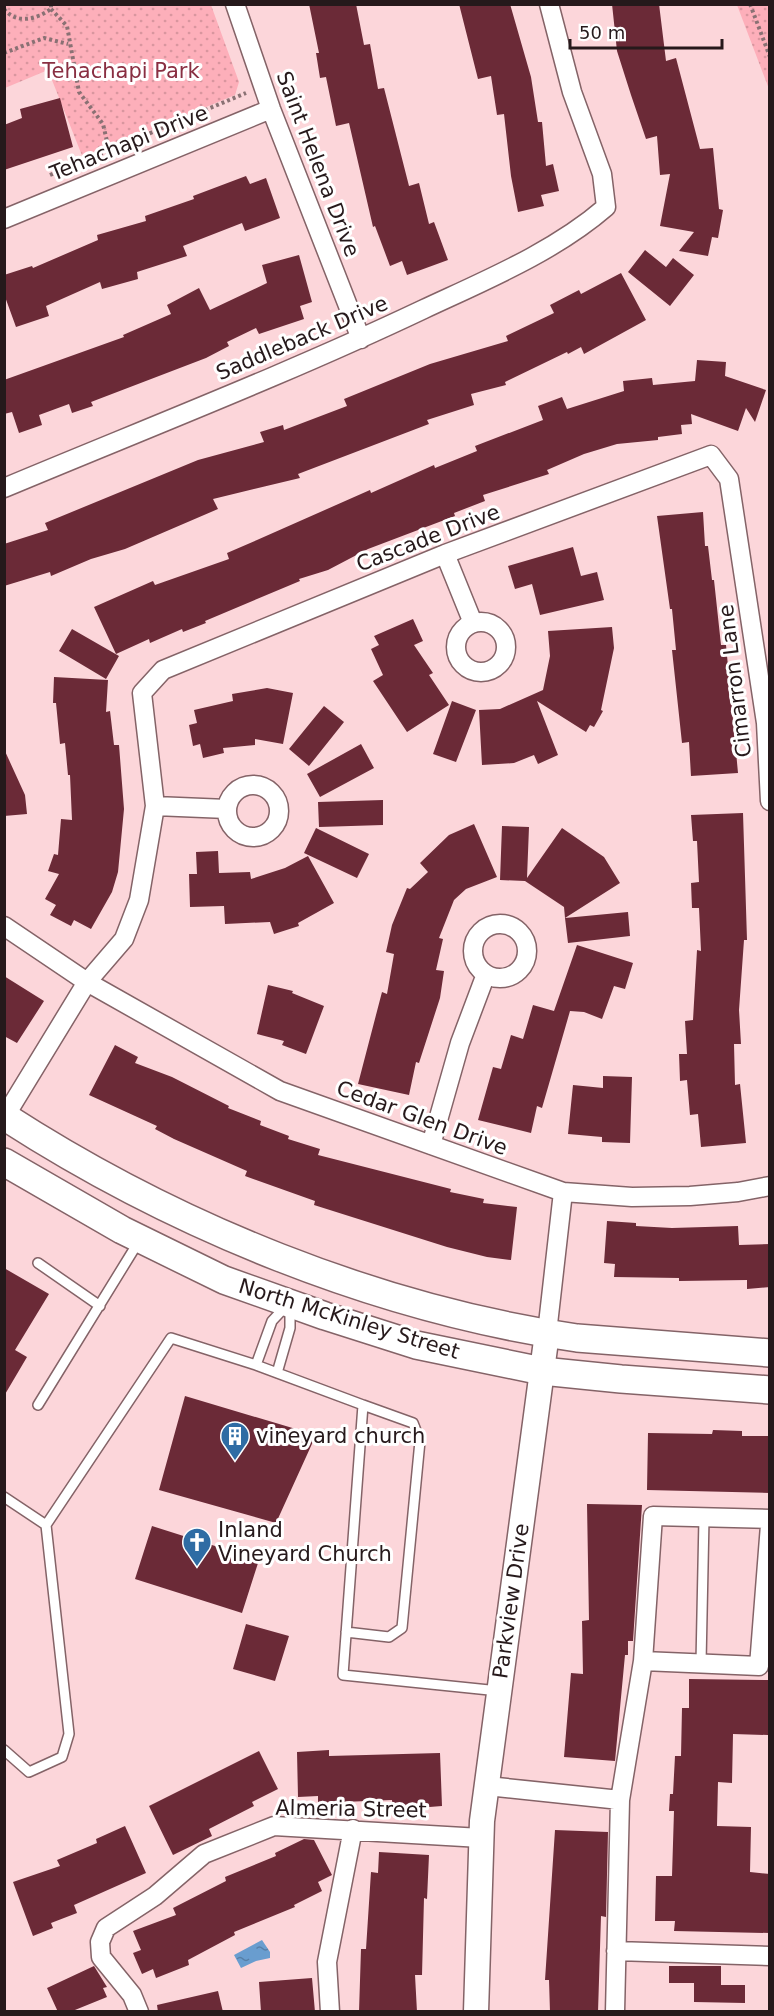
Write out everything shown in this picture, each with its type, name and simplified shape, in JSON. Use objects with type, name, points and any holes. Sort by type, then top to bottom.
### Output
[{"type":"main road","name":"North McKinley Street","points":[[5,1117],[128,1188],[240,1243],[426,1306],[547,1333],[656,1345],[770,1353]]},
{"type":"main road","name":"North McKinley Street","points":[[4,1162],[141,1239],[224,1280],[416,1345],[542,1371],[621,1380],[770,1390]]},
{"type":"street","name":"Saint Helena Drive","points":[[235,4],[271,109],[361,339]]},
{"type":"street","name":"Saddleback Drive","points":[[4,488],[361,339],[475,285],[579,230],[606,207],[602,174],[572,92],[549,4]]},
{"type":"street","name":"Tehachapi Drive","points":[[4,219],[271,109]]},
{"type":"street","name":"Cascade Drive","points":[[155,806],[142,693],[163,670],[445,554],[711,454]]},
{"type":"street","name":"Cimarron Lane","points":[[711,454],[729,479],[766,723],[770,801]]},
{"type":"street","points":[[445,554],[473,623]]},
{"type":"street","points":[[5,1117],[87,982],[124,939],[140,900],[155,806],[227,809]]},
{"type":"street","name":"Cedar Glen Drive","points":[[4,926],[87,982],[280,1091],[563,1192],[632,1197],[690,1196],[738,1192],[770,1185]]},
{"type":"street","points":[[431,1145],[460,1043],[486,974]]},
{"type":"street","name":"Parkview Drive","points":[[476,2012],[481,1838],[547,1333],[563,1192]]},
{"type":"street","points":[[615,2012],[620,1800],[643,1660],[653,1516],[770,1519]]},
{"type":"street","points":[[643,1660],[759,1665],[770,1525]]},
{"type":"street","points":[[487,1786],[620,1800]]},
{"type":"street","name":"Almeria Street","points":[[139,2012],[132,1995],[101,1957],[100,1942],[106,1928],[155,1896],[204,1854],[274,1827],[353,1829],[481,1838]]},
{"type":"street","points":[[330,2012],[327,1962],[353,1829]]},
{"type":"street","points":[[616,1951],[770,1956]]},
{"type":"lane","points":[[38,1405],[141,1239]]},
{"type":"lane","points":[[38,1263],[100,1306]]},
{"type":"lane","points":[[256,1365],[272,1321],[290,1302]]},
{"type":"lane","points":[[277,1373],[290,1328],[290,1302]]},
{"type":"lane","points":[[4,1750],[29,1772],[62,1758],[69,1734],[46,1525],[171,1338],[256,1365],[413,1423],[420,1441],[402,1628],[389,1637],[346,1632]]},
{"type":"lane","points":[[363,1405],[343,1675],[499,1691]]},
{"type":"lane","points":[[4,1497],[46,1525]]},
{"type":"lane","points":[[701,1663],[704,1518]]},
{"type":"path","points":[[750,4],[770,57]]},
{"type":"path","points":[[4,9],[17,18],[27,19],[41,15],[51,7],[67,27],[68,44],[79,92],[103,123],[109,150]]},
{"type":"path","points":[[6,51],[44,39],[68,44]]},
{"type":"path","points":[[50,175],[246,94],[243,84]]},
{"type":"green space","name":"Tehachapi Park","points":[[5,4],[211,5],[239,82],[235,95],[83,158],[48,70],[5,88]]},
{"type":"green space","points":[[737,5],[769,5],[769,89]]},
{"type":"water","points":[[262,1940],[270,1952],[270,1958],[241,1968],[234,1955]]},
{"type":"building","points":[[309,4],[356,4],[364,45],[370,44],[378,89],[384,88],[409,186],[419,183],[429,224],[434,222],[448,260],[407,275],[402,261],[390,266],[375,226],[373,227],[349,123],[336,126],[326,77],[320,78],[316,53],[319,53]]},
{"type":"building","points":[[459,4],[510,4],[531,77],[538,122],[542,122],[546,166],[553,164],[559,191],[541,195],[544,206],[518,212],[511,176],[504,114],[497,115],[491,76],[478,79]]},
{"type":"building","points":[[612,4],[659,4],[666,61],[676,58],[700,149],[713,148],[719,209],[723,210],[718,238],[712,237],[708,256],[679,251],[694,232],[660,226],[670,174],[660,175],[657,136],[646,139],[617,51]]},
{"type":"building","points":[[60,98],[73,147],[4,170],[4,125],[22,118],[20,109]]},
{"type":"building","points":[[246,176],[250,184],[266,178],[280,218],[245,231],[242,223],[183,246],[187,256],[137,272],[138,279],[102,289],[100,282],[46,306],[49,316],[16,327],[4,294],[4,275],[32,266],[33,268],[98,240],[97,235],[146,221],[145,216],[194,199],[193,196]]},
{"type":"building","points":[[645,250],[666,267],[673,258],[694,275],[670,306],[628,272]]},
{"type":"building","points":[[299,255],[312,302],[300,306],[304,319],[259,334],[256,328],[227,342],[229,346],[206,358],[91,402],[93,406],[72,413],[69,404],[39,415],[42,425],[19,433],[12,412],[4,414],[4,380],[124,337],[123,335],[171,314],[167,305],[199,288],[210,310],[267,283],[262,265]]},
{"type":"building","points":[[621,273],[646,320],[584,354],[581,347],[568,354],[567,352],[505,382],[506,385],[471,394],[474,405],[427,420],[429,424],[298,474],[300,478],[213,499],[218,509],[125,549],[91,559],[51,576],[50,572],[4,586],[4,544],[48,530],[45,523],[198,460],[264,442],[260,432],[283,425],[284,430],[347,406],[344,399],[430,364],[508,341],[506,336],[554,313],[550,305],[579,290],[581,294]]},
{"type":"building","points":[[697,360],[726,362],[725,376],[766,390],[755,422],[746,408],[738,431],[691,414],[692,424],[681,425],[682,434],[658,437],[658,440],[617,444],[584,454],[547,470],[549,474],[483,495],[485,501],[454,513],[455,516],[368,549],[328,570],[299,579],[300,581],[205,621],[206,623],[183,632],[182,629],[150,643],[149,639],[116,654],[94,607],[153,581],[155,585],[229,559],[227,553],[370,490],[371,493],[434,465],[435,468],[477,451],[475,446],[543,420],[538,406],[562,397],[567,409],[624,391],[623,381],[652,378],[653,385],[695,381]]},
{"type":"building","points":[[703,512],[705,546],[708,546],[712,580],[714,580],[721,645],[726,645],[738,773],[691,776],[689,742],[682,743],[672,650],[676,650],[672,609],[670,609],[657,516]]},
{"type":"building","points":[[573,547],[581,576],[597,572],[604,600],[540,615],[532,584],[515,589],[508,566]]},
{"type":"building","points":[[413,619],[423,641],[414,645],[433,673],[429,675],[449,705],[407,732],[373,681],[383,675],[371,649],[379,645],[374,636]]},
{"type":"building","points":[[612,627],[614,648],[601,710],[603,711],[594,727],[590,725],[586,732],[537,701],[558,755],[538,764],[534,755],[514,763],[482,765],[479,710],[500,709],[543,690],[550,656],[548,631]]},
{"type":"building","points":[[72,629],[119,656],[106,679],[59,651]]},
{"type":"building","points":[[54,677],[108,680],[106,712],[110,711],[114,745],[119,745],[124,809],[118,872],[112,892],[91,929],[74,920],[71,926],[50,915],[56,905],[45,899],[59,874],[48,871],[54,854],[58,855],[61,819],[72,820],[70,775],[68,775],[65,743],[60,744],[56,703],[53,703]]},
{"type":"building","points":[[267,688],[293,693],[283,744],[255,739],[255,745],[223,748],[224,753],[203,758],[200,744],[193,746],[189,725],[197,723],[194,710],[233,701],[232,694]]},
{"type":"building","points":[[452,701],[476,710],[456,762],[433,754]]},
{"type":"building","points":[[324,706],[344,722],[309,766],[289,749]]},
{"type":"building","points":[[361,744],[374,768],[320,797],[307,774]]},
{"type":"building","points":[[4,749],[25,795],[27,814],[4,816]]},
{"type":"building","points":[[383,800],[383,825],[319,827],[318,802]]},
{"type":"building","points":[[743,813],[747,940],[744,940],[739,1010],[741,1044],[734,1044],[735,1085],[740,1084],[746,1143],[701,1147],[698,1114],[690,1115],[687,1080],[680,1081],[679,1054],[687,1054],[685,1021],[693,1020],[697,950],[701,951],[699,908],[692,908],[691,883],[699,882],[697,841],[693,841],[691,815]]},
{"type":"building","points":[[474,824],[497,877],[466,889],[454,900],[439,938],[443,939],[436,970],[444,971],[440,998],[419,1063],[416,1062],[409,1095],[358,1084],[382,992],[387,994],[394,954],[386,952],[392,925],[407,888],[410,889],[428,872],[420,863],[449,835]]},
{"type":"building","points":[[502,826],[529,827],[527,878],[562,828],[604,857],[620,883],[565,918],[564,907],[525,881],[500,880]]},
{"type":"building","points":[[316,828],[369,854],[357,878],[304,853]]},
{"type":"building","points":[[218,851],[219,873],[250,872],[251,879],[285,868],[308,856],[334,903],[298,923],[299,926],[274,934],[270,922],[225,924],[224,906],[190,907],[189,874],[197,874],[196,852]]},
{"type":"building","points":[[628,912],[630,936],[568,943],[565,918]]},
{"type":"building","points":[[577,945],[633,963],[625,989],[614,986],[602,1019],[584,1012],[570,1011],[542,1108],[537,1106],[531,1133],[478,1120],[493,1067],[501,1069],[511,1035],[523,1039],[533,1005],[554,1011]]},
{"type":"building","points":[[4,976],[44,1001],[17,1043],[4,1036]]},
{"type":"building","points":[[268,985],[293,991],[292,993],[324,1006],[306,1054],[282,1045],[284,1041],[257,1034]]},
{"type":"building","points":[[115,1045],[138,1057],[135,1063],[172,1077],[229,1106],[228,1108],[261,1121],[260,1125],[289,1136],[288,1139],[320,1149],[318,1155],[451,1189],[450,1192],[484,1199],[483,1203],[517,1207],[511,1260],[487,1257],[447,1247],[314,1205],[315,1201],[245,1176],[247,1171],[174,1139],[155,1129],[157,1126],[89,1095]]},
{"type":"building","points":[[603,1076],[632,1077],[630,1143],[602,1142],[602,1137],[568,1134],[573,1085],[603,1088]]},
{"type":"building","points":[[607,1221],[636,1223],[636,1226],[672,1228],[738,1226],[739,1245],[770,1244],[770,1287],[747,1289],[747,1280],[679,1281],[679,1278],[614,1277],[615,1264],[604,1263]]},
{"type":"building","points":[[4,1268],[49,1294],[15,1350],[27,1357],[4,1396]]},
{"type":"building","name":"vineyard church","points":[[185,1396],[316,1435],[276,1523],[159,1490]]},
{"type":"building","points":[[713,1430],[742,1431],[742,1436],[770,1436],[770,1493],[647,1490],[648,1433],[712,1434]]},
{"type":"building","points":[[587,1504],[642,1505],[633,1641],[628,1641],[628,1655],[625,1655],[615,1761],[564,1757],[571,1673],[583,1674],[582,1621],[589,1620]]},
{"type":"building","name":"Inland Vineyard Church","points":[[152,1526],[259,1560],[242,1613],[135,1579]]},
{"type":"building","points":[[246,1624],[289,1636],[275,1681],[233,1669]]},
{"type":"building","points":[[689,1679],[768,1680],[768,1735],[733,1734],[732,1783],[718,1782],[717,1826],[751,1827],[750,1872],[770,1874],[770,1933],[674,1931],[675,1921],[655,1921],[656,1876],[672,1876],[674,1811],[669,1811],[670,1794],[673,1794],[675,1756],[681,1756],[682,1708],[689,1708]]},
{"type":"building","points":[[329,1750],[329,1756],[440,1753],[442,1806],[392,1810],[392,1800],[318,1803],[318,1796],[298,1797],[297,1752]]},
{"type":"building","points":[[259,1751],[278,1789],[252,1802],[254,1806],[209,1829],[212,1836],[173,1855],[149,1806]]},
{"type":"building","points":[[125,1826],[146,1873],[74,1905],[77,1913],[51,1923],[53,1928],[33,1936],[13,1882],[60,1866],[57,1860],[97,1843],[96,1839]]},
{"type":"building","points":[[555,1830],[608,1832],[606,1917],[601,1916],[598,2012],[550,2012],[549,1980],[545,1980]]},
{"type":"building","points":[[304,1839],[314,1840],[332,1875],[318,1882],[322,1891],[294,1905],[295,1907],[234,1932],[235,1935],[188,1960],[189,1965],[156,1978],[153,1969],[142,1974],[133,1953],[141,1950],[133,1931],[176,1915],[173,1908],[226,1881],[225,1877],[276,1856],[275,1853]]},
{"type":"building","points":[[379,1852],[429,1855],[427,1899],[424,1898],[422,1975],[415,1975],[417,2012],[359,2012],[361,1949],[366,1949],[371,1872],[378,1873]]},
{"type":"building","points":[[94,1966],[107,1987],[103,1988],[107,1997],[70,2012],[58,2012],[47,1988]]},
{"type":"building","points":[[669,1966],[721,1966],[721,1985],[745,1985],[745,2003],[694,2002],[694,1983],[669,1983]]},
{"type":"building","points":[[312,1978],[315,2012],[261,2012],[259,1982]]},
{"type":"building","points":[[218,1991],[223,2012],[158,2012],[157,2005]]},
{"type":"place","name":"vineyard church","points":[[235,1462]]},
{"type":"place","name":"Inland Vineyard Church","points":[[197,1568]]}]
